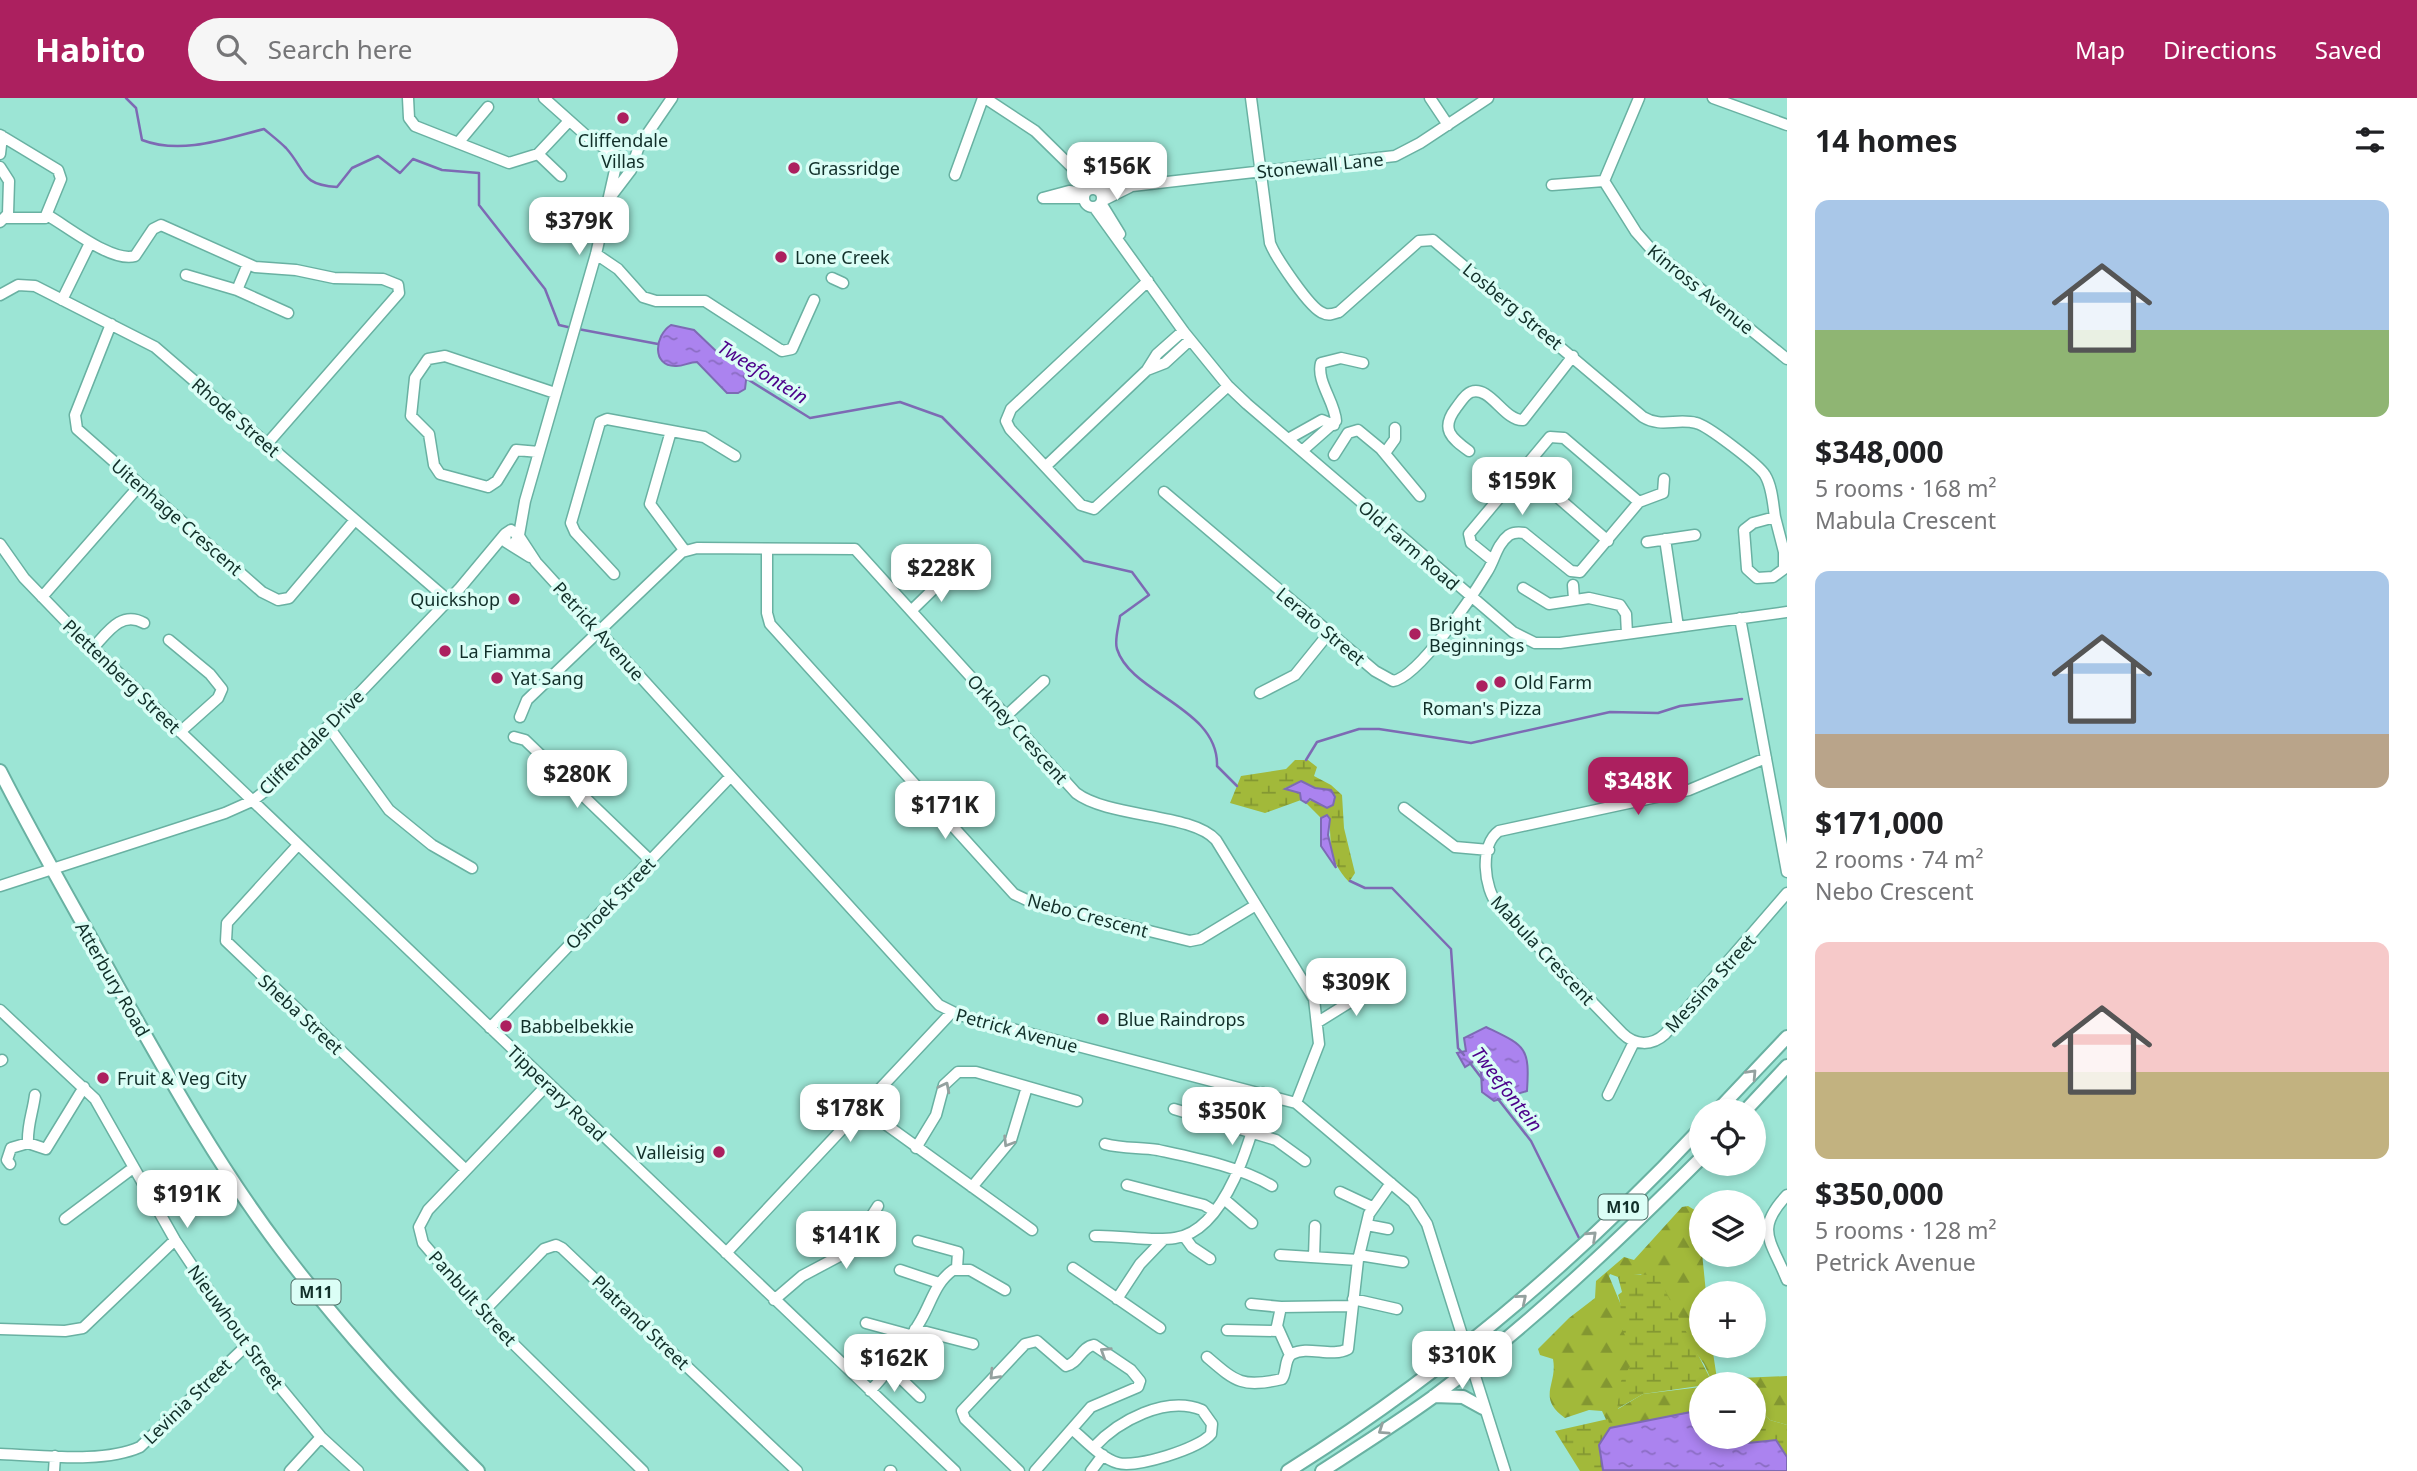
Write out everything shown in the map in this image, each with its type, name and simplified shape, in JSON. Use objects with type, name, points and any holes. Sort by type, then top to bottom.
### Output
[{"type":"main road","name":"Atterbury Road","points":[[0,771],[51,870],[199,1130],[281,1249],[389,1380],[478,1471]]},
{"type":"main road","points":[[1728,1099],[1787,1037]]},
{"type":"main road","points":[[1756,1099],[1787,1066]]},
{"type":"main road","name":"M10","points":[[1288,1471],[1381,1410],[1465,1347],[1628,1202],[1689,1140]]},
{"type":"main road","name":"M10","points":[[1322,1471],[1434,1396],[1591,1264],[1689,1170]]},
{"type":"main road","points":[[1434,1396],[1463,1397],[1483,1408]]},
{"type":"street","points":[[408,98],[410,118],[415,126],[509,163],[538,154],[569,121]]},
{"type":"street","points":[[544,98],[590,139],[618,171]]},
{"type":"street","points":[[618,171],[672,98]]},
{"type":"street","points":[[955,175],[984,98],[1023,122],[1058,152],[1099,204]]},
{"type":"street","points":[[1251,98],[1261,172]]},
{"type":"street","points":[[1430,98],[1448,125]]},
{"type":"street","name":"Stonewall Lane","points":[[1089,192],[1136,184],[1395,156],[1488,98]]},
{"type":"street","points":[[1552,185],[1604,181],[1639,98]]},
{"type":"street","points":[[1713,98],[1787,125]]},
{"type":"street","points":[[458,143],[488,107]]},
{"type":"street","points":[[0,154],[1,136],[60,174],[47,215],[40,220],[2,220]]},
{"type":"street","points":[[590,139],[625,160],[631,170],[618,171]]},
{"type":"street","points":[[538,154],[561,176]]},
{"type":"street","points":[[0,167],[10,188],[9,210],[2,220]]},
{"type":"street","name":"Cliffendale Drive","points":[[486,559],[516,540],[524,501],[618,171]]},
{"type":"street","name":"Losberg Street","points":[[1261,172],[1273,250],[1318,311],[1332,314],[1344,308],[1414,245],[1429,239],[1573,356],[1646,420],[1657,424],[1690,422],[1703,425],[1766,475],[1775,517]]},
{"type":"street","name":"Kinross Avenue","points":[[1604,181],[1636,232],[1651,249],[1787,359]]},
{"type":"street","name":"Stonewall Lane","points":[[1099,204],[1136,184]]},
{"type":"street","points":[[1089,192],[1086,204],[1099,204]]},
{"type":"street","name":"Old Farm Road","points":[[1099,204],[1148,281],[1186,335],[1227,386],[1471,599],[1513,632],[1535,643],[1560,643],[1787,612]]},
{"type":"street","points":[[47,215],[90,243],[129,258],[139,252],[153,229],[161,225],[248,264],[334,278],[383,279],[398,285],[398,293],[267,444]]},
{"type":"street","points":[[62,300],[90,243]]},
{"type":"street","points":[[596,254],[615,266],[649,299],[705,301],[721,309],[776,349],[788,351],[793,346],[814,300]]},
{"type":"street","points":[[237,290],[248,264]]},
{"type":"street","points":[[186,275],[237,290],[288,313]]},
{"type":"street","points":[[832,278],[843,283]]},
{"type":"street","points":[[1148,281],[1007,414],[1010,429],[1084,507],[1098,507],[1227,386]]},
{"type":"street","name":"Rhode Street","points":[[0,295],[18,285],[27,285],[111,324],[155,348],[448,600]]},
{"type":"street","name":"Uitenhage Crescent","points":[[111,324],[74,422],[77,429],[262,592],[278,600],[293,594],[355,520]]},
{"type":"street","points":[[1046,466],[1147,370],[1157,354],[1186,335]]},
{"type":"street","points":[[539,452],[516,450],[497,481],[488,487],[440,474],[434,465],[429,435],[411,416],[410,399],[415,378],[428,359],[445,356],[555,393]]},
{"type":"street","points":[[1469,451],[1448,433],[1447,428],[1450,416],[1467,394],[1479,391],[1514,418],[1523,420],[1573,356]]},
{"type":"street","points":[[1303,451],[1334,425],[1335,408],[1320,374],[1321,363],[1341,358],[1363,363]]},
{"type":"street","points":[[614,574],[575,532],[571,523],[598,425],[607,419],[671,430],[711,439],[736,456]]},
{"type":"street","points":[[1288,439],[1322,420],[1334,425]]},
{"type":"street","points":[[1385,453],[1395,439],[1395,428]]},
{"type":"street","points":[[1334,454],[1348,433],[1355,429],[1385,453],[1420,496]]},
{"type":"street","points":[[520,717],[527,700],[685,551],[649,501],[671,430]]},
{"type":"street","points":[[1492,559],[1471,543],[1469,534],[1547,439],[1560,436],[1639,502]]},
{"type":"street","points":[[1316,463],[1332,457],[1328,475]]},
{"type":"street","points":[[1524,468],[1608,541]]},
{"type":"street","points":[[1471,599],[1505,539],[1520,532],[1575,573],[1584,569],[1639,502],[1663,493],[1664,479]]},
{"type":"street","points":[[42,597],[140,485]]},
{"type":"street","name":"Lerato Street","points":[[1164,492],[1382,677],[1399,680],[1411,670],[1471,599]]},
{"type":"street","name":"Cliffendale Drive","points":[[0,886],[174,830],[252,801],[269,788],[486,559],[507,532],[524,501]]},
{"type":"street","points":[[1775,517],[1784,552],[1784,569],[1773,577],[1754,577],[1747,569],[1744,530],[1753,523],[1775,517]]},
{"type":"street","points":[[507,532],[505,541],[516,540]]},
{"type":"street","points":[[1647,542],[1695,535]]},
{"type":"street","name":"Petrick Avenue","points":[[516,540],[922,988],[951,1013],[1296,1102],[1391,1183],[1423,1216],[1505,1471]]},
{"type":"street","points":[[1665,540],[1678,627]]},
{"type":"street","name":"Plettenberg Street","points":[[0,544],[42,597],[252,801]]},
{"type":"street","name":"Orkney Crescent","points":[[685,551],[697,548],[855,550],[1081,797],[1211,835],[1312,994],[1318,1022],[1316,1056],[1296,1102]]},
{"type":"street","name":"Nebo Crescent","points":[[767,549],[767,613],[770,625],[1014,894],[1031,902],[1190,941],[1200,939],[1256,905]]},
{"type":"street","points":[[912,610],[948,575]]},
{"type":"street","points":[[1573,585],[1574,599]]},
{"type":"street","points":[[1523,588],[1545,603],[1574,599],[1604,600],[1620,605],[1625,611],[1628,634]]},
{"type":"street","points":[[1740,618],[1766,758],[1782,824],[1787,872]]},
{"type":"street","points":[[93,648],[125,619],[144,622]]},
{"type":"street","points":[[1260,693],[1295,675],[1329,633]]},
{"type":"street","points":[[169,640],[210,674],[222,689],[218,698],[180,733]]},
{"type":"street","points":[[1006,716],[1044,681]]},
{"type":"street","points":[[328,726],[389,810],[416,835],[472,868]]},
{"type":"street","points":[[514,737],[525,740],[651,861]]},
{"type":"street","points":[[1404,808],[1455,847],[1489,850],[1492,837],[1503,829],[1689,790],[1766,758]]},
{"type":"street","name":"Oshoek Street","points":[[491,1028],[730,777]]},
{"type":"street","name":"Tipperary Road","points":[[252,801],[954,1471]]},
{"type":"street","name":"Sheba Street","points":[[297,846],[231,918],[225,930],[226,941],[466,1170]]},
{"type":"street","name":"Mabula Crescent","points":[[1489,850],[1487,881],[1491,896],[1622,1033],[1634,1042]]},
{"type":"street","name":"Messina Street","points":[[1634,1042],[1649,1043],[1665,1034],[1787,893]]},
{"type":"street","points":[[1318,1022],[1379,984]]},
{"type":"street","name":"Nieuwhout Street","points":[[0,1010],[84,1087],[100,1107],[175,1240],[246,1346],[320,1437],[358,1471]]},
{"type":"street","points":[[726,1253],[951,1013]]},
{"type":"street","points":[[1608,1095],[1634,1042]]},
{"type":"street","points":[[916,1148],[936,1115],[944,1085],[953,1074],[976,1072],[1077,1101]]},
{"type":"street","name":"Panbult Street","points":[[548,1084],[428,1210],[420,1221],[419,1234],[423,1243],[482,1313],[643,1471]]},
{"type":"street","points":[[10,1164],[7,1160],[11,1148],[28,1143],[46,1149],[84,1087]]},
{"type":"street","points":[[972,1187],[1011,1140],[1027,1087]]},
{"type":"street","points":[[1095,1236],[1164,1239],[1184,1236],[1224,1199],[1239,1172],[1263,1093]]},
{"type":"street","points":[[28,1143],[29,1117],[34,1111],[35,1095]]},
{"type":"street","points":[[863,1108],[1032,1230]]},
{"type":"street","points":[[1174,1110],[1253,1132],[1284,1144],[1305,1161]]},
{"type":"street","points":[[1105,1144],[1134,1150],[1156,1150],[1256,1176],[1272,1186]]},
{"type":"street","points":[[65,1219],[133,1168]]},
{"type":"street","points":[[1290,1355],[1341,1352],[1348,1349],[1352,1302],[1367,1225],[1372,1207],[1391,1183]]},
{"type":"street","points":[[1127,1185],[1204,1205],[1213,1211]]},
{"type":"street","points":[[1340,1192],[1372,1207]]},
{"type":"street","points":[[1787,1195],[1772,1211],[1767,1225],[1787,1280]]},
{"type":"street","points":[[1224,1199],[1252,1223]]},
{"type":"street","points":[[775,1300],[803,1276],[849,1251],[878,1206]]},
{"type":"street","points":[[1367,1225],[1388,1229]]},
{"type":"street","points":[[1314,1257],[1315,1226]]},
{"type":"street","points":[[1184,1236],[1192,1247],[1210,1259]]},
{"type":"street","points":[[1117,1299],[1140,1264],[1164,1239]]},
{"type":"street","points":[[0,1329],[65,1331],[83,1328],[175,1240]]},
{"type":"street","points":[[870,1391],[890,1368],[939,1283],[957,1268],[958,1252],[918,1241]]},
{"type":"street","name":"Platrand Street","points":[[482,1313],[544,1249],[556,1245],[562,1248],[797,1471]]},
{"type":"street","points":[[1280,1255],[1404,1262]]},
{"type":"street","points":[[957,1268],[970,1270],[1005,1290]]},
{"type":"street","points":[[1073,1268],[1160,1328]]},
{"type":"street","points":[[900,1270],[939,1283]]},
{"type":"street","points":[[1251,1304],[1281,1307],[1352,1302],[1397,1309]]},
{"type":"street","points":[[1207,1357],[1234,1380],[1242,1383],[1282,1379],[1290,1355],[1278,1331],[1281,1307]]},
{"type":"street","points":[[866,1323],[973,1344]]},
{"type":"street","points":[[1227,1330],[1278,1331]]},
{"type":"street","points":[[1019,1471],[981,1436],[962,1412],[1025,1344],[1037,1341],[1066,1366],[1072,1364],[1088,1346],[1094,1345],[1138,1376],[1139,1384],[1136,1389],[1097,1404],[1035,1471]]},
{"type":"street","name":"Levinia Street","points":[[0,1454],[115,1455],[140,1447],[246,1346]]},
{"type":"street","points":[[890,1368],[920,1398]]},
{"type":"street","points":[[1073,1430],[1103,1455],[1120,1467],[1199,1444],[1211,1434],[1210,1419],[1202,1410],[1176,1404],[1115,1427],[1094,1447]]},
{"type":"street","points":[[290,1471],[320,1437]]},
{"type":"street","points":[[54,1471],[55,1455]]},
{"type":"street","points":[[1093,1470],[1103,1455]]},
{"type":"green space","points":[[1295,760],[1308,760],[1317,767],[1314,776],[1342,795],[1344,828],[1355,873],[1349,882],[1334,858],[1329,816],[1321,818],[1306,803],[1314,799],[1325,807],[1330,807],[1333,805],[1331,790],[1315,788],[1301,781],[1285,788],[1300,793],[1301,800],[1265,813],[1230,803],[1241,776],[1286,769]]},
{"type":"green space","points":[[1682,1207],[1689,1207],[1689,1267],[1703,1267],[1705,1281],[1689,1281],[1689,1343],[1641,1274],[1609,1276],[1623,1310],[1622,1327],[1631,1343],[1635,1360],[1618,1409],[1643,1394],[1689,1388],[1689,1412],[1610,1428],[1602,1411],[1589,1410],[1565,1418],[1556,1411],[1550,1397],[1553,1359],[1540,1355],[1538,1349],[1569,1318],[1595,1298],[1596,1281],[1624,1257],[1634,1260]]},
{"type":"green space","points":[[1623,1274],[1657,1275],[1689,1337],[1689,1358],[1700,1358],[1707,1372],[1689,1372],[1689,1387],[1643,1394],[1617,1409],[1621,1381],[1634,1360],[1621,1325],[1618,1295],[1622,1292],[1618,1277]]},
{"type":"green space","points":[[1700,1358],[1714,1358],[1716,1372],[1708,1372]]},
{"type":"green space","points":[[1787,1376],[1787,1425],[1770,1420],[1766,1416],[1766,1377]]},
{"type":"green space","points":[[1766,1416],[1770,1420],[1787,1425],[1787,1457],[1776,1440],[1766,1441]]},
{"type":"green space","points":[[1608,1419],[1610,1428],[1599,1445],[1605,1471],[1580,1471],[1555,1431]]},
{"type":"water","points":[[671,325],[694,330],[717,352],[747,372],[745,389],[738,393],[727,393],[697,362],[678,366],[662,361],[658,350],[659,343],[665,330]]},
{"type":"water","points":[[1301,781],[1315,788],[1331,790],[1335,797],[1333,805],[1327,808],[1310,799],[1306,803],[1301,800],[1300,793],[1285,789]]},
{"type":"water","points":[[1327,815],[1330,819],[1328,835],[1336,868],[1321,846],[1321,818]]},
{"type":"water","points":[[1486,1027],[1522,1049],[1526,1056],[1527,1091],[1494,1101],[1482,1092],[1481,1072],[1475,1061],[1465,1067],[1457,1053],[1466,1051],[1464,1038]]},
{"type":"water","points":[[1689,1412],[1689,1449],[1766,1449],[1766,1441],[1776,1440],[1787,1457],[1787,1471],[1603,1470],[1599,1445],[1610,1428]]},
{"type":"waterway","name":"Tweefontein","points":[[126,98],[136,108],[142,140],[187,146],[264,129],[286,148],[310,180],[325,186],[337,187],[352,168],[378,156],[400,173],[413,159],[442,170],[479,173],[479,205],[545,289],[559,325],[572,328]]},
{"type":"waterway","name":"Tweefontein","points":[[578,329],[658,344]]},
{"type":"waterway","name":"Tweefontein","points":[[744,377],[810,418],[900,402],[942,417],[1084,561],[1132,572],[1149,595],[1120,616],[1117,649],[1125,665],[1190,715],[1204,730],[1214,746],[1217,766],[1237,786]]},
{"type":"waterway","points":[[1306,760],[1317,742],[1359,729],[1379,729],[1471,743],[1610,712],[1658,713],[1680,706],[1742,699]]},
{"type":"waterway","name":"Tweefontein","points":[[1350,881],[1365,888],[1392,888],[1451,949],[1458,1048],[1464,1055]]},
{"type":"waterway","name":"Tweefontein","points":[[1470,1063],[1483,1080]]},
{"type":"waterway","name":"Tweefontein","points":[[1498,1099],[1531,1141],[1579,1238]]},
{"type":"place","name":"Cliffendale Villas","points":[[623,118]]},
{"type":"place","name":"Grassridge","points":[[794,168]]},
{"type":"place","name":"Lone Creek","points":[[781,257]]},
{"type":"place","name":"Quickshop","points":[[514,599]]},
{"type":"place","name":"Bright Beginnings","points":[[1415,634]]},
{"type":"place","name":"La Fiamma","points":[[445,651]]},
{"type":"place","name":"Yat Sang","points":[[497,678]]},
{"type":"place","name":"Old Farm","points":[[1500,682]]},
{"type":"place","name":"Roman's Pizza","points":[[1482,686]]},
{"type":"place","name":"Blue Raindrops","points":[[1103,1019]]},
{"type":"place","name":"Babbelbekkie","points":[[506,1026]]},
{"type":"place","name":"Fruit & Veg City","points":[[103,1078]]},
{"type":"place","name":"Valleisig","points":[[719,1152]]}]
